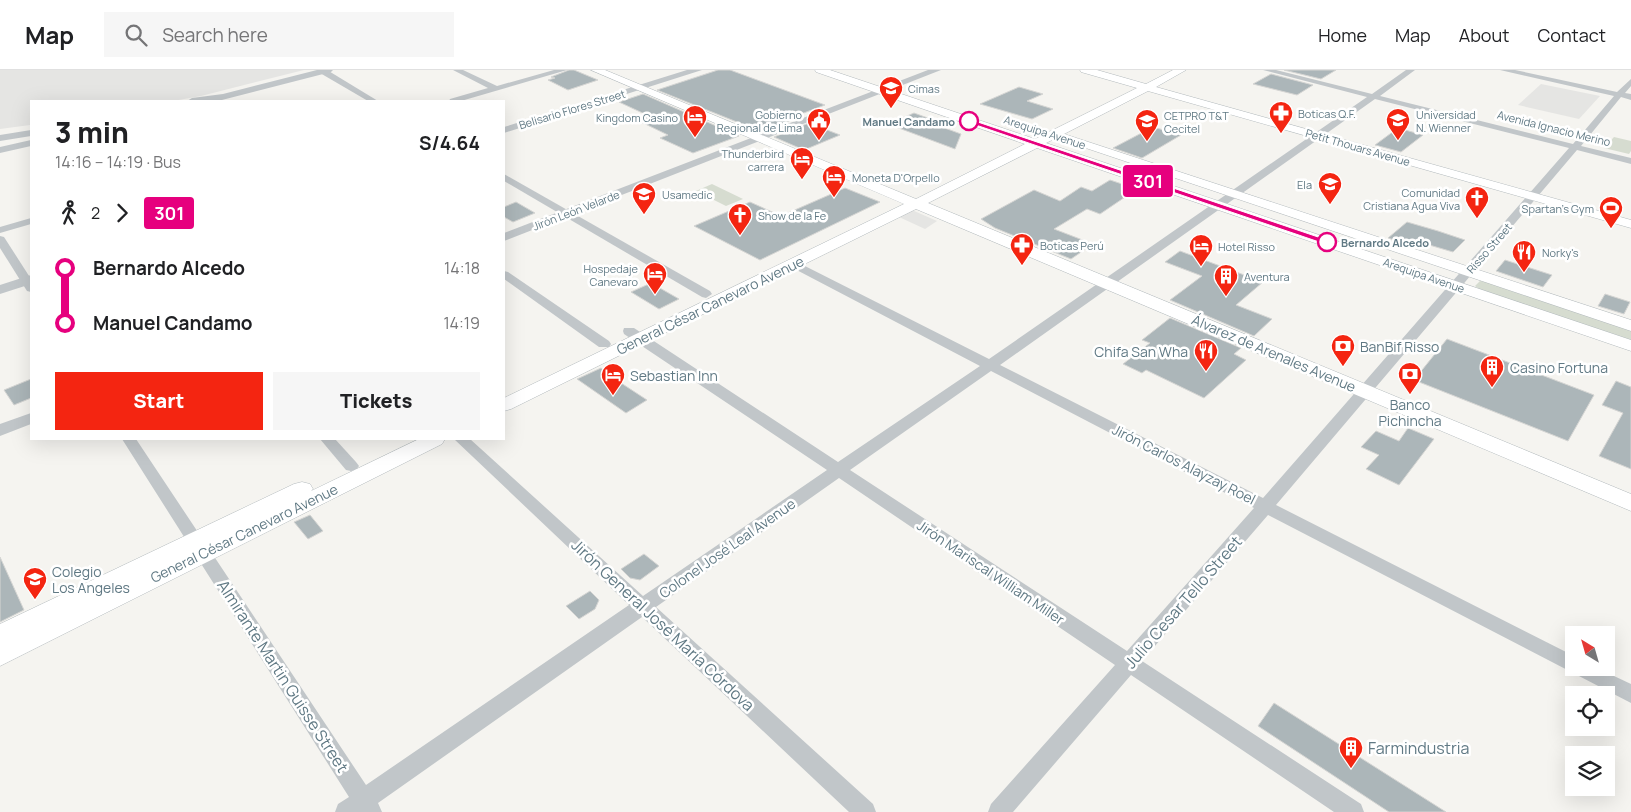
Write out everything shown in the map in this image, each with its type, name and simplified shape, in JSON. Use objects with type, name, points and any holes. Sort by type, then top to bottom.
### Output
[{"type":"main road","name":"Álvarez de Arenales Avenue","points":[[596,70],[1631,503]]},
{"type":"main road","name":"Arequipa Avenue","points":[[820,70],[881,91],[1234,194],[1631,326]]},
{"type":"main road","name":"Petit Thouars Avenue","points":[[1085,70],[1631,224]]},
{"type":"main road","points":[[1141,86],[1164,70]]},
{"type":"main road","points":[[909,201],[1141,86],[1181,70]]},
{"type":"main road","points":[[881,78],[916,90]]},
{"type":"main road","name":"Arequipa Avenue","points":[[1038,137],[1218,205],[1631,346]]},
{"type":"main road","name":"General César Canevaro Avenue","points":[[505,392],[604,344],[635,335],[794,264],[909,201]]},
{"type":"main road","name":"General César Canevaro Avenue","points":[[505,404],[635,335],[706,294],[909,201]]},
{"type":"main road","name":"General César Canevaro Avenue","points":[[0,655],[351,466],[406,440]]},
{"type":"main road","name":"General César Canevaro Avenue","points":[[0,635],[200,547],[433,440]]},
{"type":"street","points":[[457,70],[496,89]]},
{"type":"street","points":[[457,100],[563,70]]},
{"type":"street","name":"Belisario Flores Street","points":[[505,130],[697,70]]},
{"type":"street","name":"Jirón León Velarde","points":[[505,237],[936,70]]},
{"type":"street","name":"Avenida Ignacio Merino","points":[[1267,70],[1631,160]]},
{"type":"street","name":"Colonel José Leal Avenue","points":[[346,812],[367,806],[642,606],[1107,284],[1411,70]]},
{"type":"street","points":[[1504,70],[1631,98]]},
{"type":"street","points":[[211,100],[326,71],[372,100]]},
{"type":"street","name":"Risso Street","points":[[1366,392],[1631,81]]},
{"type":"street","points":[[198,100],[244,92]]},
{"type":"street","points":[[0,132],[30,127]]},
{"type":"street","points":[[0,138],[30,133]]},
{"type":"street","points":[[0,150],[30,143]]},
{"type":"street","points":[[505,178],[706,294]]},
{"type":"street","points":[[0,230],[30,221]]},
{"type":"street","points":[[0,239],[30,282],[0,290]]},
{"type":"street","name":"Jirón Carlos Alayzay Roel","points":[[794,264],[1565,660]]},
{"type":"street","points":[[505,275],[604,344]]},
{"type":"street","name":"Jirón Mariscal William Miller","points":[[635,335],[1353,812]]},
{"type":"street","name":"Julio Cesar Tello Street","points":[[1000,812],[1366,392]]},
{"type":"street","points":[[0,430],[30,418]]},
{"type":"street","name":"Almirante Martin Guisse Street","points":[[130,440],[367,806]]},
{"type":"street","points":[[328,440],[351,466]]},
{"type":"street","name":"Jirón General José María Córdova","points":[[462,440],[865,812]]},
{"type":"street","points":[[1595,676],[1631,694]]},
{"type":"shaded area","points":[[0,70],[304,70],[179,100],[30,100],[30,125],[0,129]]},
{"type":"shaded area","points":[[1541,84],[1600,96],[1579,119],[1518,105]]},
{"type":"shaded area","points":[[1614,137],[1631,141],[1631,151],[1629,154],[1604,148]]},
{"type":"shaded area","points":[[712,184],[743,199],[726,206],[696,191]]},
{"type":"shaded area","points":[[912,210],[937,221],[925,229],[899,217]]},
{"type":"shaded area","points":[[1480,281],[1490,282],[1631,330],[1631,341],[1482,291],[1475,286]]},
{"type":"building","points":[[569,70],[574,70],[598,80],[568,90],[548,80]]},
{"type":"building","points":[[718,70],[730,70],[825,105],[793,117],[797,118],[762,132],[657,90]]},
{"type":"building","points":[[1284,70],[1336,70],[1321,79]]},
{"type":"building","points":[[1271,74],[1313,85],[1297,95],[1253,84]]},
{"type":"building","points":[[1019,87],[1043,94],[1027,101],[1053,109],[1032,119],[980,104]]},
{"type":"building","points":[[643,94],[739,136],[693,153],[660,138],[668,135],[637,120],[649,116],[619,102]]},
{"type":"building","points":[[914,113],[936,121],[931,123],[961,134],[955,149],[888,124]]},
{"type":"building","points":[[809,123],[840,135],[804,150],[774,137]]},
{"type":"building","name":"CETPRO T&T Cecitel","points":[[1153,127],[1181,135],[1142,158],[1113,148]]},
{"type":"building","name":"Universidad N. Wienner","points":[[1398,128],[1423,135],[1401,152],[1375,145]]},
{"type":"building","points":[[1110,180],[1137,189],[1100,214],[1087,209],[1054,229],[1093,244],[1071,259],[995,228],[981,219],[1034,190],[1060,201],[1081,187],[1092,191]]},
{"type":"building","points":[[845,188],[880,202],[760,260],[694,226],[750,202],[781,216]]},
{"type":"building","points":[[516,202],[535,213],[513,222],[505,218],[505,207]]},
{"type":"building","points":[[1407,222],[1465,240],[1453,252],[1426,244],[1421,249],[1388,238]]},
{"type":"building","points":[[1180,251],[1263,282],[1236,305],[1272,319],[1254,336],[1170,300],[1202,276],[1165,262]]},
{"type":"building","name":"Norky's","points":[[1505,260],[1552,275],[1543,287],[1496,271]]},
{"type":"building","name":"Hospedaje Canevaro","points":[[651,283],[679,299],[659,309],[631,292]]},
{"type":"building","points":[[1605,294],[1630,302],[1624,314],[1598,306]]},
{"type":"building","points":[[1170,318],[1241,348],[1234,354],[1246,360],[1204,398],[1146,370],[1142,373],[1123,364],[1150,343],[1142,340]]},
{"type":"building","name":"Casino Fortuna","points":[[1447,339],[1594,395],[1568,441],[1414,380]]},
{"type":"building","points":[[601,368],[647,400],[626,413],[577,379]]},
{"type":"building","points":[[30,379],[30,398],[14,405],[4,390]]},
{"type":"building","points":[[1616,381],[1631,387],[1631,469],[1599,456],[1623,413],[1602,405]]},
{"type":"building","points":[[1408,428],[1434,439],[1399,485],[1366,469],[1379,455],[1361,447],[1376,431],[1399,441]]},
{"type":"building","points":[[310,515],[323,531],[308,539],[294,522]]},
{"type":"building","points":[[644,554],[659,566],[640,580],[630,578],[621,569]]},
{"type":"building","points":[[0,557],[24,610],[0,622]]},
{"type":"building","points":[[590,591],[599,600],[595,609],[579,619],[566,606]]},
{"type":"building","name":"Farmindustria","points":[[1274,703],[1446,812],[1389,812],[1258,726]]},
{"type":"bus line","name":"301","points":[[969,121],[1327,242]]},
{"type":"place","name":"Cimas","points":[[891,109]]},
{"type":"place","name":"Manuel Candamo","points":[[969,121]]},
{"type":"place","name":"Boticas Q.F.","points":[[1281,134]]},
{"type":"place","name":"Kingdom Casino","points":[[695,138]]},
{"type":"place","name":"Gobierno Regional de Lima","points":[[819,141]]},
{"type":"place","name":"Universidad N. Wienner","points":[[1398,141]]},
{"type":"place","name":"CETPRO T&T Cecitel","points":[[1147,142]]},
{"type":"place","name":"Thunderbird carrera","points":[[802,180]]},
{"type":"place","name":"Moneta D'Orpello","points":[[834,198]]},
{"type":"place","name":"Ela","points":[[1330,205]]},
{"type":"place","name":"Usamedic","points":[[644,215]]},
{"type":"place","name":"Comunidad Cristiana Agua Viva","points":[[1477,219]]},
{"type":"place","name":"Spartan's Gym","points":[[1611,229]]},
{"type":"place","name":"Show de la Fe","points":[[740,236]]},
{"type":"place","name":"Bernardo Alcedo","points":[[1327,242]]},
{"type":"place","name":"Boticas Perú","points":[[1022,266]]},
{"type":"place","name":"Hotel Risso","points":[[1201,267]]},
{"type":"place","name":"Norky's","points":[[1524,273]]},
{"type":"place","name":"Hospedaje Canevaro","points":[[655,295]]},
{"type":"place","name":"Aventura","points":[[1226,297]]},
{"type":"place","name":"BanBif Risso","points":[[1343,367]]},
{"type":"place","name":"Chifa San Wha","points":[[1206,372]]},
{"type":"place","name":"Casino Fortuna","points":[[1492,388]]},
{"type":"place","name":"Banco Pichincha","points":[[1410,395]]},
{"type":"place","name":"Sebastian Inn","points":[[613,396]]},
{"type":"place","name":"Colegio Los Angeles","points":[[35,600]]},
{"type":"place","name":"Farmindustria","points":[[1351,769]]}]
